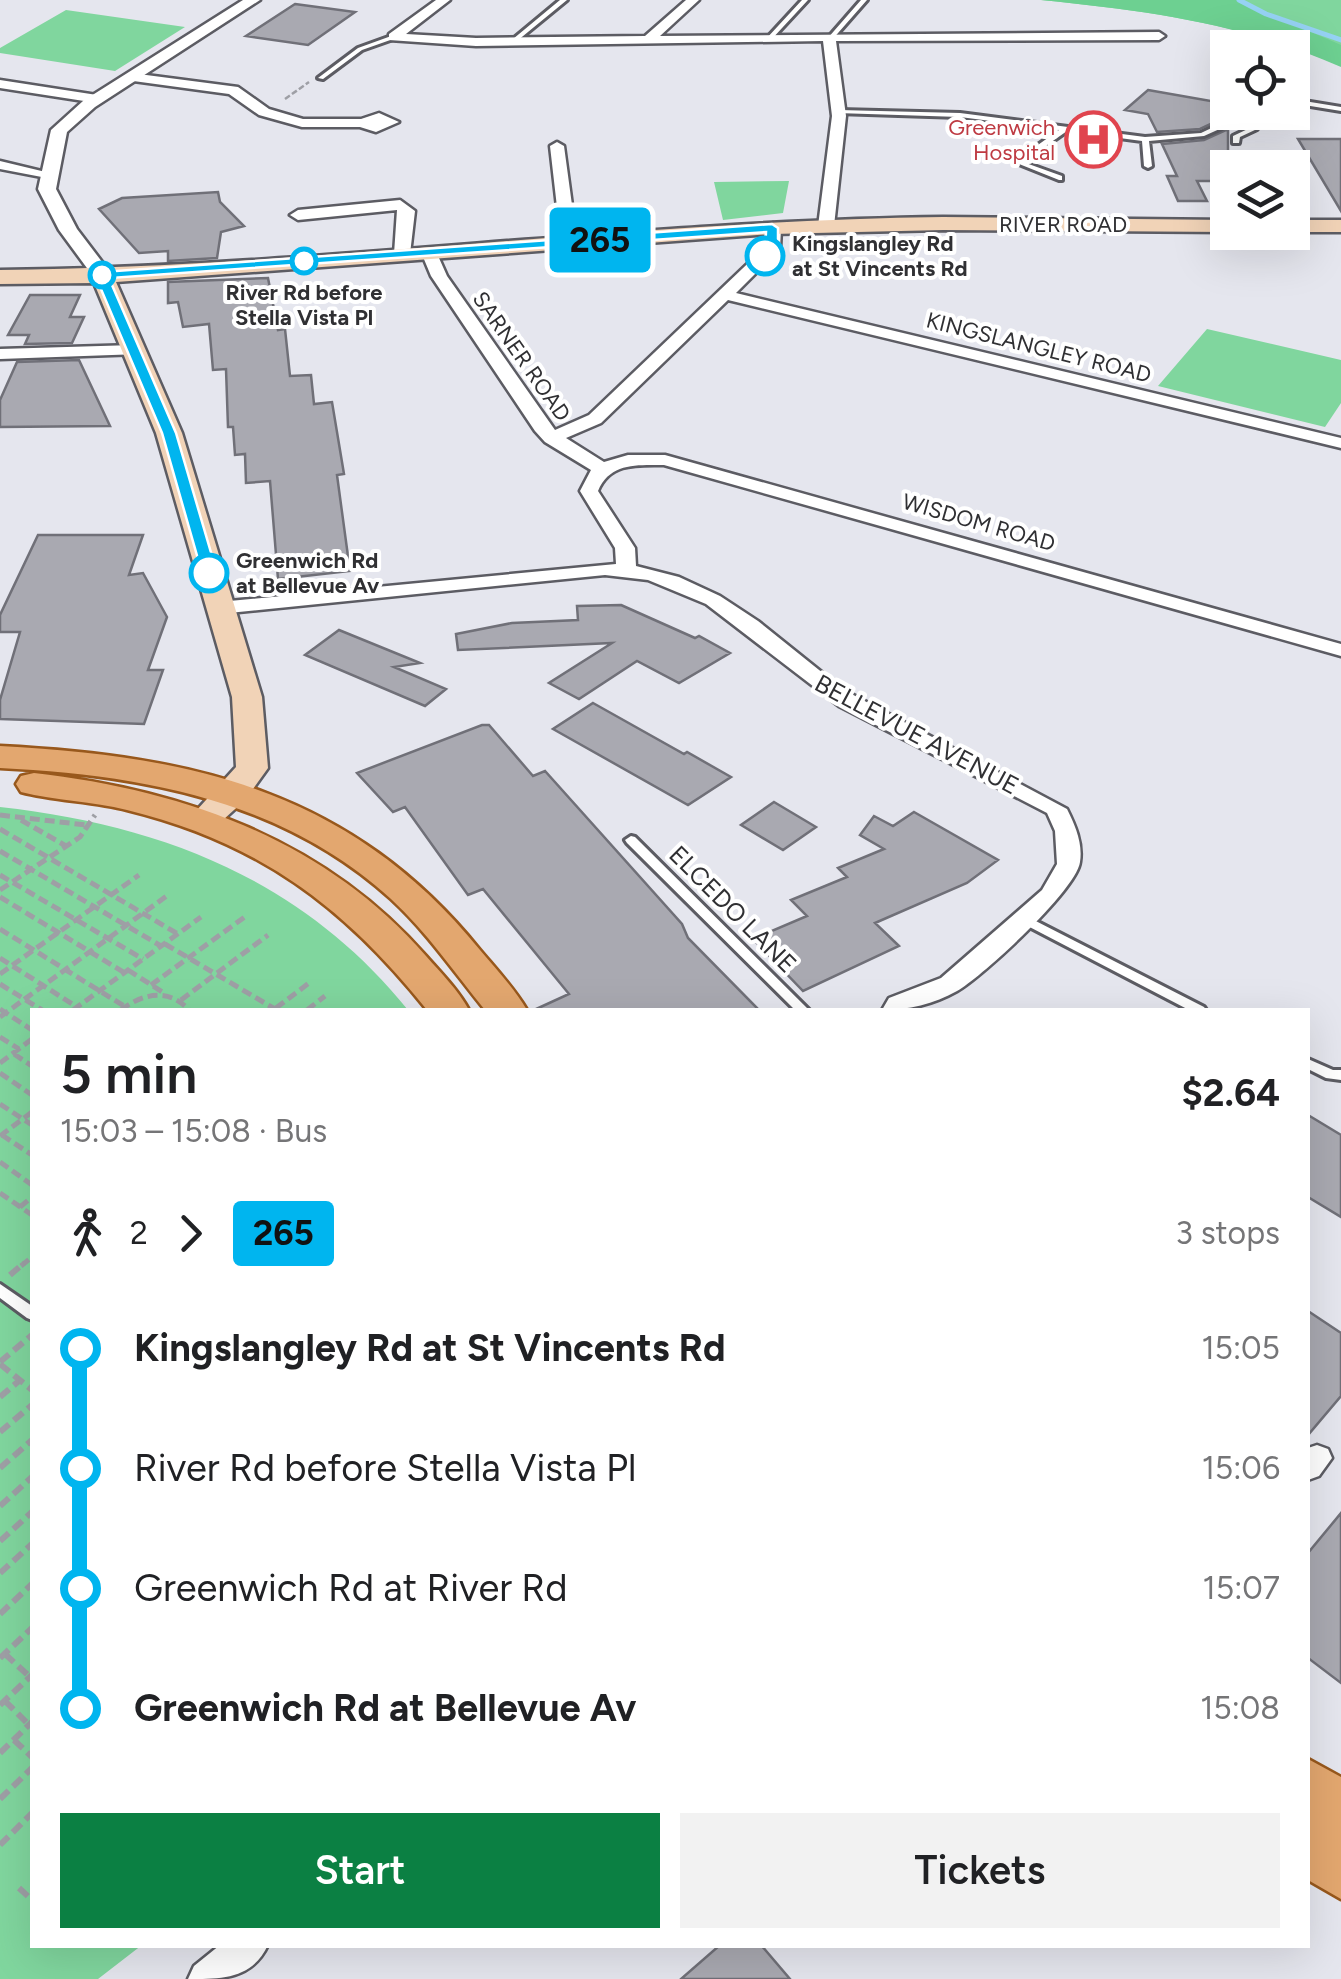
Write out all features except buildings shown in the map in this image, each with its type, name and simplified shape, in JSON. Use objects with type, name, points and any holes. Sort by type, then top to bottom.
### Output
[{"type":"main road","name":"RIVER ROAD","points":[[0,277],[102,275],[772,228],[1210,226]]},
{"type":"main road","points":[[1310,226],[1341,226]]},
{"type":"main road","points":[[102,275],[169,433],[247,696],[254,752],[249,775],[202,822]]},
{"type":"main road","points":[[0,758],[142,770],[234,793],[336,840],[403,888],[505,1008]]},
{"type":"main road","points":[[0,782],[94,792],[202,822],[274,854],[341,896],[404,956],[447,1008]]},
{"type":"main road","points":[[1310,1788],[1341,1813]]},
{"type":"main road","points":[[1310,1847],[1341,1870]]},
{"type":"street","points":[[102,275],[47,189],[59,130],[98,99],[252,0]]},
{"type":"street","points":[[418,0],[442,2]]},
{"type":"street","points":[[648,40],[692,0]]},
{"type":"street","points":[[394,37],[442,2]]},
{"type":"street","points":[[394,37],[829,40],[999,33],[1159,36]]},
{"type":"street","points":[[826,226],[839,112],[829,40]]},
{"type":"street","points":[[131,77],[233,90],[264,112],[302,123],[362,123]]},
{"type":"street","points":[[0,84],[98,99]]},
{"type":"street","points":[[557,146],[569,242]]},
{"type":"street","points":[[0,164],[47,174]]},
{"type":"street","points":[[279,207],[292,222],[400,204],[407,210],[402,254]]},
{"type":"street","points":[[551,438],[595,419],[726,295],[772,249],[772,228]]},
{"type":"street","name":"SARNER ROAD","points":[[429,252],[430,261],[447,288],[551,438],[603,469]]},
{"type":"street","name":"KINGSLANGLEY ROAD","points":[[726,295],[1341,444]]},
{"type":"street","points":[[0,354],[134,350]]},
{"type":"street","name":"WISDOM ROAD","points":[[603,469],[640,459],[665,460],[1341,650]]},
{"type":"street","points":[[603,469],[589,491],[625,548],[626,569]]},
{"type":"street","name":"BELLEVUE AVENUE","points":[[219,608],[626,569],[668,577],[700,591],[770,640],[803,672],[844,700],[1056,809],[1066,831],[1068,864],[1051,896],[950,984],[896,1008]]},
{"type":"street","points":[[208,1979],[246,1948]]},
{"type":"lane","points":[[515,40],[564,0]]},
{"type":"lane","points":[[768,40],[805,0]]},
{"type":"lane","points":[[829,40],[864,0]]},
{"type":"lane","points":[[321,78],[360,49],[394,37]]},
{"type":"lane","points":[[1310,104],[1341,109]]},
{"type":"lane","points":[[839,112],[960,115],[1145,139],[1202,135],[1213,130]]},
{"type":"lane","points":[[1059,178],[1018,162],[1066,128]]},
{"type":"lane","points":[[1236,141],[1236,136],[1250,130]]},
{"type":"lane","points":[[1145,139],[1148,166]]},
{"type":"lane","name":"ELCEDO LANE","points":[[630,840],[801,1008]]},
{"type":"lane","points":[[1024,919],[1196,1008]]},
{"type":"lane","points":[[1310,1065],[1331,1076],[1341,1075]]},
{"type":"lane","points":[[0,1290],[30,1312]]},
{"type":"path","points":[[278,104],[321,78]]},
{"type":"path","points":[[0,815],[90,823],[66,846],[0,893],[90,952],[181,1000],[187,1008]]},
{"type":"path","points":[[17,817],[66,846]]},
{"type":"path","points":[[0,829],[178,934]]},
{"type":"path","points":[[0,852],[273,1008]]},
{"type":"path","points":[[0,875],[143,960]]},
{"type":"path","points":[[0,974],[139,876]]},
{"type":"path","points":[[30,1029],[2,1012],[168,896]]},
{"type":"path","points":[[152,984],[246,916]]},
{"type":"path","points":[[76,1008],[201,917]]},
{"type":"path","points":[[0,929],[123,1008],[146,995],[167,995]]},
{"type":"path","points":[[181,1000],[268,936]]},
{"type":"path","points":[[0,958],[74,1008]]},
{"type":"path","points":[[276,1008],[309,983]]},
{"type":"path","points":[[0,984],[39,1008]]},
{"type":"path","points":[[310,1008],[325,996]]},
{"type":"path","points":[[0,1036],[30,1064]]},
{"type":"path","points":[[0,1063],[30,1041]]},
{"type":"path","points":[[0,1073],[30,1094]]},
{"type":"path","points":[[0,1104],[30,1123]]},
{"type":"path","points":[[30,1113],[1,1135],[30,1155]]},
{"type":"path","points":[[0,1124],[8,1130]]},
{"type":"path","points":[[0,1162],[30,1184]]},
{"type":"path","points":[[0,1193],[30,1214]]},
{"type":"path","points":[[20,1207],[30,1199]]},
{"type":"path","points":[[0,1282],[30,1259]]},
{"type":"path","points":[[30,1336],[0,1363],[30,1388]]},
{"type":"path","points":[[0,1398],[20,1380]]},
{"type":"path","points":[[0,1432],[30,1407]]},
{"type":"path","points":[[0,1468],[30,1442]]},
{"type":"path","points":[[0,1506],[30,1480]]},
{"type":"path","points":[[0,1541],[30,1514]]},
{"type":"path","points":[[0,1573],[30,1546]]},
{"type":"path","points":[[0,1614],[30,1586]]},
{"type":"path","points":[[30,1630],[2,1656],[30,1675]]},
{"type":"path","points":[[30,1677],[2,1703],[30,1722]]},
{"type":"path","points":[[0,1753],[30,1724]]},
{"type":"path","points":[[14,1740],[30,1755]]},
{"type":"path","points":[[0,1799],[30,1770]]},
{"type":"path","points":[[0,1845],[30,1815]]},
{"type":"path","points":[[19,1888],[30,1898]]},
{"type":"green space","points":[[1041,0],[1341,0],[1341,66],[1310,54],[1310,30],[1234,30],[1120,9]]},
{"type":"green space","points":[[1041,0],[1238,0],[1307,30],[1234,30],[1119,9]]},
{"type":"green space","points":[[66,10],[185,27],[115,71],[0,53],[0,48]]},
{"type":"green space","points":[[1310,31],[1341,45],[1341,67],[1310,54]]},
{"type":"green space","points":[[789,181],[783,213],[723,220],[714,182]]},
{"type":"green space","points":[[1207,329],[1341,360],[1341,403],[1325,427],[1158,386]]},
{"type":"green space","points":[[0,807],[117,828],[225,866],[275,893],[323,926],[367,965],[406,1008],[30,1008],[30,1948],[138,1948],[98,1979],[0,1979]]},
{"type":"waterway","points":[[1239,0],[1266,14],[1341,40]]},
{"type":"bus line","name":"265","points":[[209,573],[169,433],[102,275],[772,228],[772,249],[765,256]]},
{"type":"place","name":"Greenwich Hospital","points":[[1094,140]]},
{"type":"place","name":"Kingslangley Rd at St Vincents Rd","points":[[765,256]]},
{"type":"place","name":"River Rd before Stella Vista Pl","points":[[304,261]]},
{"type":"place","name":"Greenwich Rd at Bellevue Av","points":[[209,573]]}]
